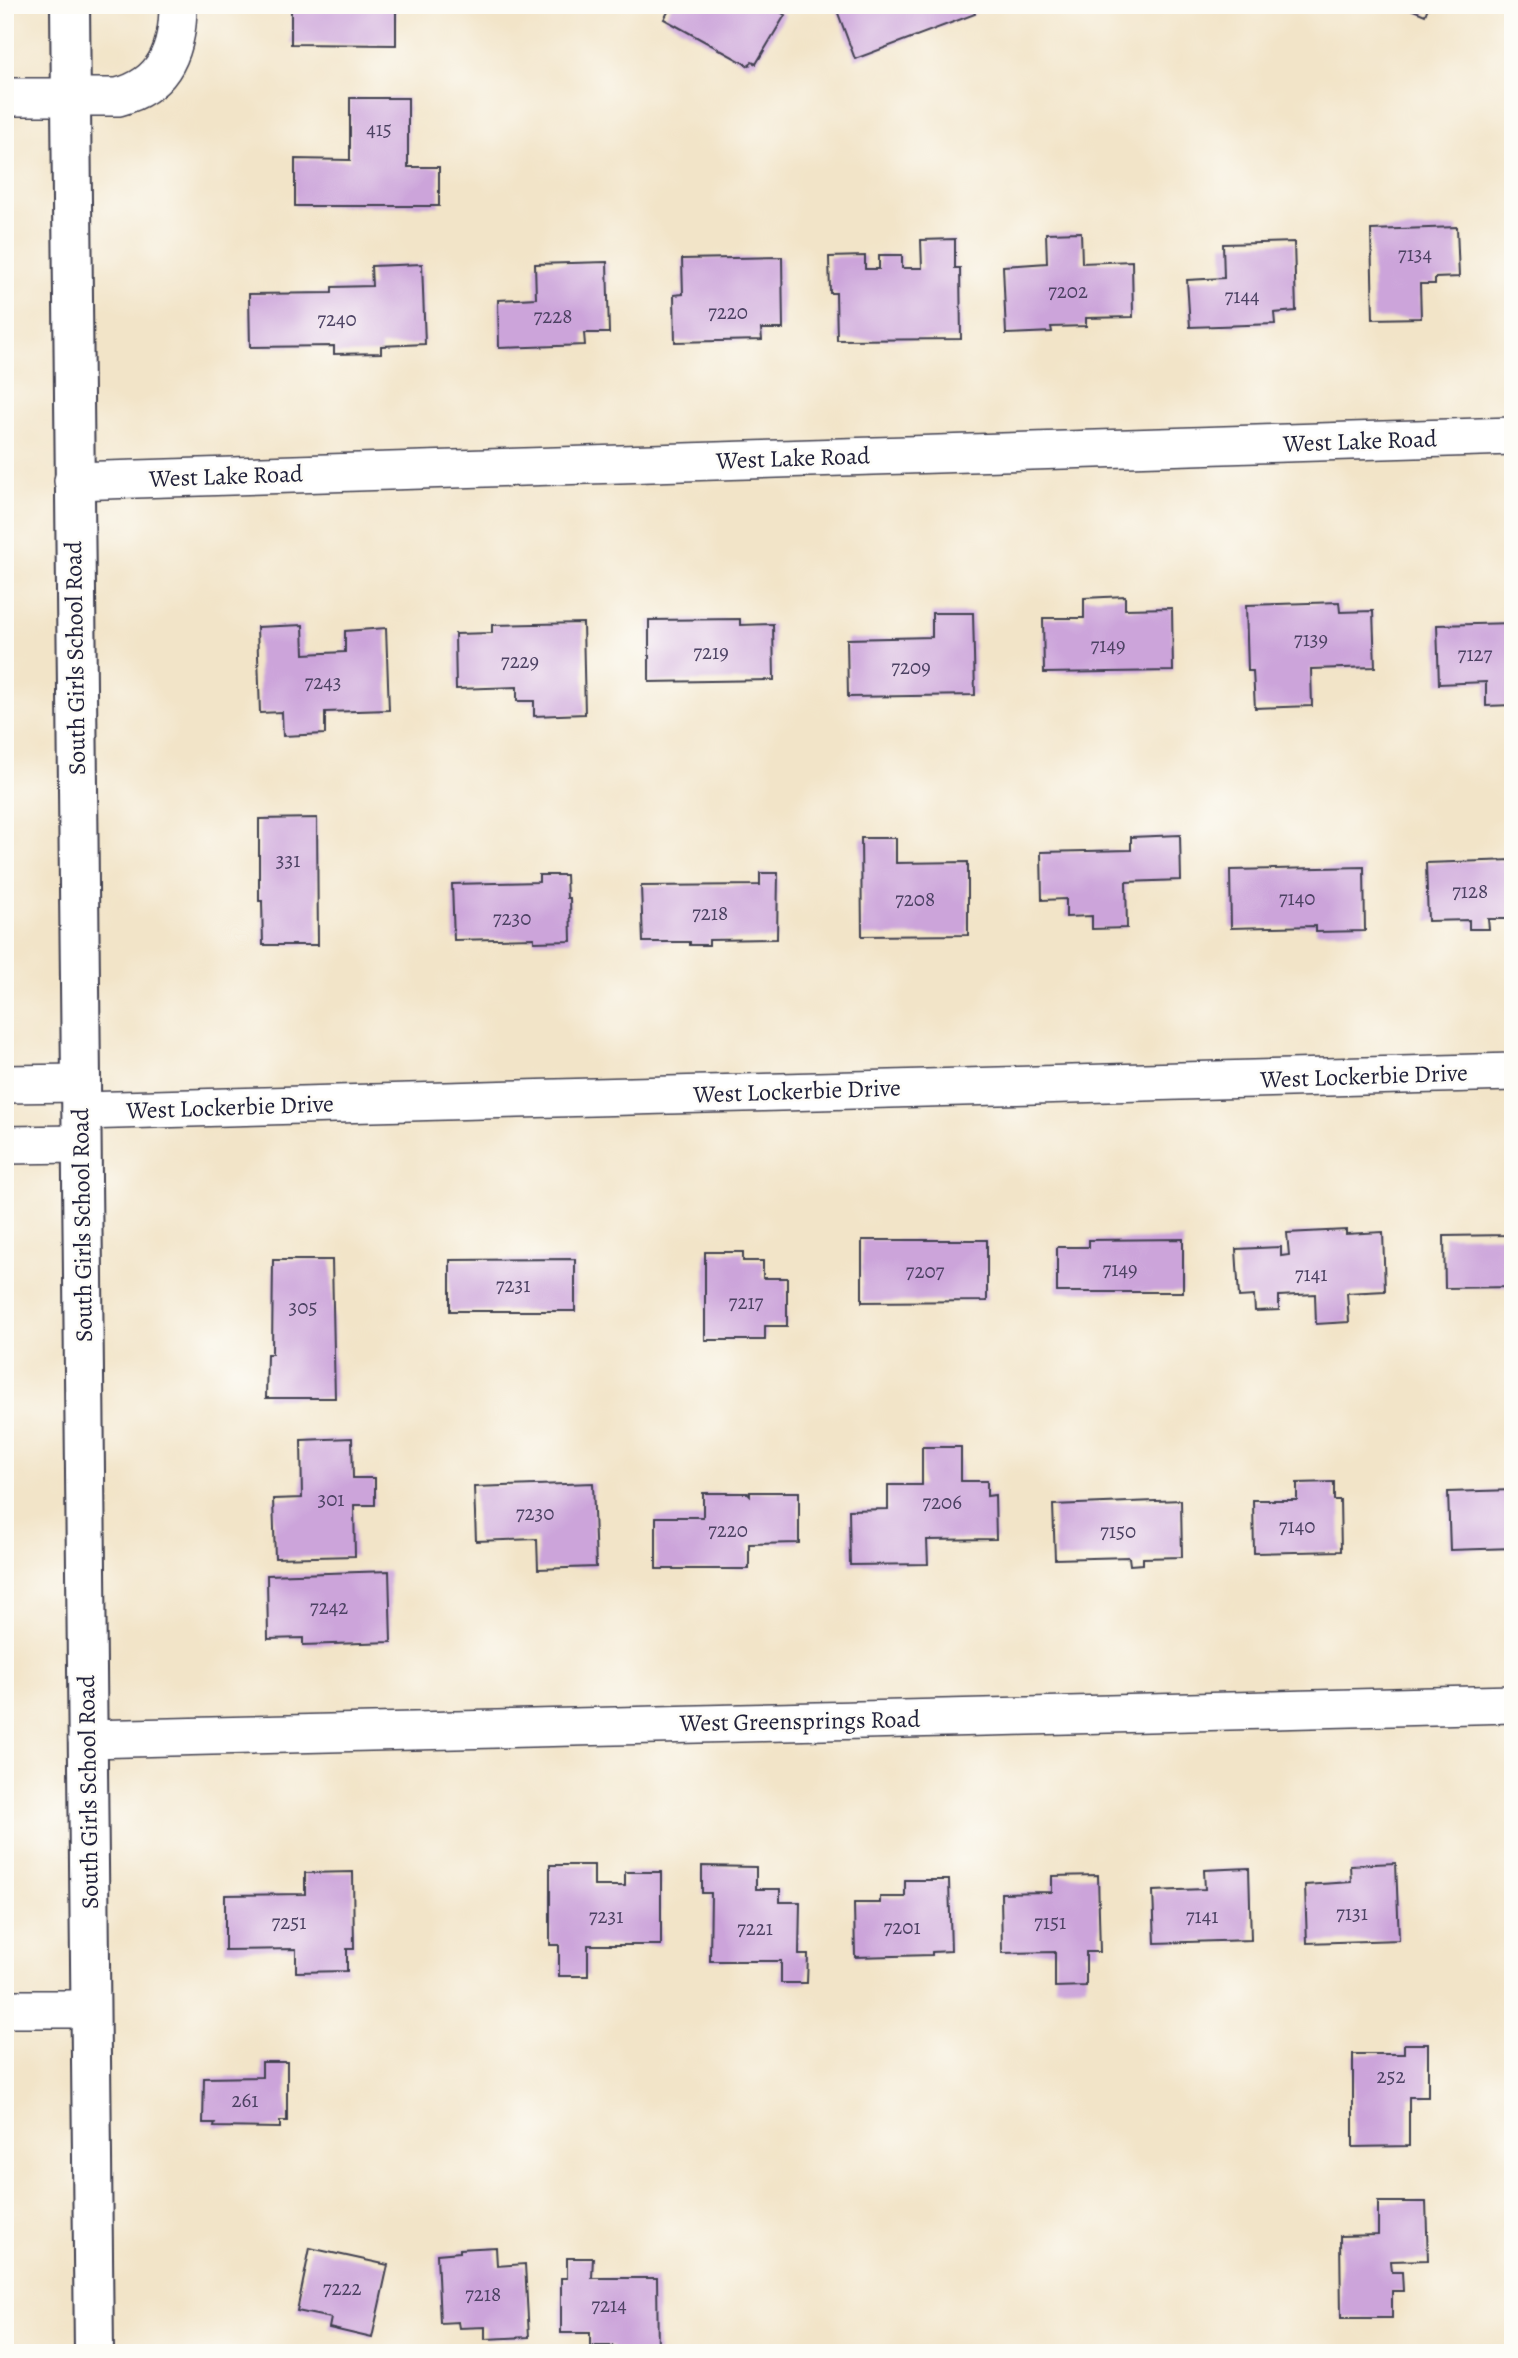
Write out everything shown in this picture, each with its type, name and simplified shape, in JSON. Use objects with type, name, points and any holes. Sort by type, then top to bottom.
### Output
[{"type":"main road","name":"South Girls School Road","points":[[70,5],[94,2353]]},
{"type":"street","points":[[5,97],[118,97],[129,94],[157,76],[170,57],[177,36],[178,5]]},
{"type":"street","name":"West Lake Road","points":[[74,481],[1513,436]]},
{"type":"street","name":"West Lockerbie Drive","points":[[81,1113],[1513,1072]]},
{"type":"street","points":[[5,1084],[81,1113]]},
{"type":"street","points":[[5,1145],[81,1113]]},
{"type":"street","name":"West Greensprings Road","points":[[87,1738],[1513,1704]]},
{"type":"street","points":[[5,2009],[90,2009]]},
{"type":"building","points":[[291,5],[396,5],[396,45],[291,44]]},
{"type":"building","points":[[672,5],[769,5],[785,15],[756,64],[752,62],[749,66],[664,19]]},
{"type":"building","points":[[835,5],[972,5],[975,14],[855,59]]},
{"type":"building","points":[[1401,5],[1429,5],[1425,15]]},
{"type":"building","points":[[350,98],[408,98],[408,167],[439,167],[439,206],[295,206],[295,159],[350,160]]},
{"type":"building","points":[[1457,227],[1459,277],[1435,278],[1435,284],[1420,284],[1421,318],[1373,319],[1371,230]]},
{"type":"building","points":[[1081,232],[1082,263],[1132,261],[1133,317],[1086,318],[1086,326],[1051,327],[1052,332],[1006,334],[1003,266],[1047,263],[1046,233]]},
{"type":"building","points":[[955,239],[955,268],[960,268],[961,339],[837,340],[836,293],[830,293],[829,257],[865,256],[865,269],[879,269],[879,255],[902,255],[902,268],[922,268],[921,240]]},
{"type":"building","points":[[1294,242],[1296,311],[1274,313],[1275,324],[1190,327],[1187,280],[1224,278],[1223,244]]},
{"type":"building","points":[[782,257],[783,329],[761,329],[762,340],[675,342],[674,295],[683,294],[682,259]]},
{"type":"building","points":[[607,262],[609,333],[584,333],[585,345],[499,348],[498,300],[536,298],[535,264]]},
{"type":"building","points":[[422,264],[425,344],[381,346],[381,353],[334,354],[334,346],[250,347],[249,294],[332,293],[332,287],[372,286],[371,266]]},
{"type":"building","points":[[1125,596],[1125,609],[1172,608],[1173,671],[1044,673],[1043,618],[1084,618],[1084,598]]},
{"type":"building","points":[[1339,602],[1340,612],[1373,611],[1375,667],[1311,669],[1312,706],[1255,708],[1253,671],[1248,671],[1246,605]]},
{"type":"building","points":[[932,613],[973,613],[975,695],[848,697],[847,639],[932,637]]},
{"type":"building","points":[[740,619],[740,625],[773,624],[774,680],[649,682],[649,620]]},
{"type":"building","points":[[583,623],[585,714],[534,716],[534,701],[517,701],[517,687],[456,689],[455,634],[492,633],[492,625]]},
{"type":"building","points":[[1513,623],[1513,705],[1486,706],[1486,682],[1439,684],[1437,625]]},
{"type":"building","points":[[303,625],[304,654],[345,652],[345,631],[386,628],[389,710],[325,712],[325,734],[283,736],[282,712],[260,713],[257,627]]},
{"type":"building","points":[[317,818],[318,945],[263,945],[262,901],[259,901],[259,819]]},
{"type":"building","points":[[1180,835],[1181,880],[1126,882],[1127,928],[1092,929],[1092,916],[1066,917],[1066,899],[1042,900],[1041,852],[1131,850],[1131,837]]},
{"type":"building","points":[[861,838],[896,838],[896,863],[968,862],[968,935],[862,936]]},
{"type":"building","points":[[1513,860],[1513,919],[1488,919],[1489,929],[1469,929],[1469,920],[1428,921],[1426,863]]},
{"type":"building","points":[[1364,867],[1365,931],[1316,932],[1316,926],[1231,928],[1230,870]]},
{"type":"building","points":[[760,873],[778,873],[777,939],[709,940],[709,945],[690,945],[690,942],[643,942],[641,886],[760,885]]},
{"type":"building","points":[[539,875],[566,875],[567,898],[570,898],[571,941],[534,942],[534,938],[454,940],[452,884],[539,882]]},
{"type":"building","points":[[1507,1226],[1513,1226],[1513,1287],[1445,1288],[1444,1236],[1508,1235]]},
{"type":"building","points":[[1346,1230],[1346,1234],[1383,1232],[1385,1291],[1347,1293],[1349,1322],[1316,1324],[1315,1294],[1279,1296],[1279,1310],[1255,1311],[1254,1296],[1239,1297],[1236,1249],[1281,1247],[1281,1256],[1289,1255],[1287,1233]]},
{"type":"building","points":[[1183,1239],[1183,1292],[1057,1292],[1057,1247],[1089,1247],[1089,1240]]},
{"type":"building","points":[[862,1240],[987,1240],[987,1301],[862,1302]]},
{"type":"building","points":[[705,1252],[743,1252],[743,1261],[763,1261],[763,1278],[787,1278],[787,1326],[765,1326],[765,1340],[705,1340]]},
{"type":"building","points":[[575,1259],[575,1311],[450,1311],[450,1260]]},
{"type":"building","points":[[273,1260],[332,1260],[335,1398],[266,1398],[267,1354],[272,1354]]},
{"type":"building","points":[[352,1438],[353,1478],[375,1478],[375,1505],[354,1505],[355,1556],[275,1558],[273,1499],[302,1498],[301,1440]]},
{"type":"building","points":[[922,1447],[961,1447],[961,1481],[987,1481],[987,1496],[995,1495],[996,1539],[927,1540],[928,1564],[850,1565],[849,1510],[888,1509],[888,1485],[922,1485]]},
{"type":"building","points":[[1334,1482],[1334,1500],[1340,1500],[1341,1551],[1254,1553],[1253,1500],[1297,1500],[1297,1483]]},
{"type":"building","points":[[593,1483],[596,1567],[538,1569],[537,1539],[476,1541],[474,1487]]},
{"type":"building","points":[[1513,1490],[1513,1548],[1450,1550],[1448,1492]]},
{"type":"building","points":[[750,1492],[799,1492],[799,1543],[749,1544],[749,1569],[656,1569],[656,1517],[703,1517],[703,1493],[750,1495]]},
{"type":"building","points":[[1181,1500],[1182,1557],[1143,1558],[1143,1564],[1130,1565],[1129,1557],[1055,1559],[1053,1505]]},
{"type":"building","points":[[389,1571],[391,1642],[303,1645],[303,1638],[268,1639],[267,1575]]},
{"type":"building","points":[[1396,1863],[1399,1940],[1307,1943],[1305,1885],[1351,1882],[1350,1865]]},
{"type":"building","points":[[550,1865],[594,1865],[594,1886],[625,1886],[625,1872],[661,1872],[661,1945],[588,1945],[588,1976],[559,1976],[559,1945],[550,1945]]},
{"type":"building","points":[[702,1866],[756,1867],[756,1889],[780,1889],[780,1902],[800,1902],[799,1955],[808,1955],[807,1983],[781,1983],[781,1961],[710,1961],[711,1893],[702,1893]]},
{"type":"building","points":[[1249,1868],[1251,1940],[1155,1943],[1153,1891],[1205,1889],[1204,1870]]},
{"type":"building","points":[[353,1872],[354,1949],[347,1949],[347,1971],[296,1972],[296,1949],[225,1950],[225,1895],[305,1894],[305,1873]]},
{"type":"building","points":[[1098,1875],[1100,1952],[1086,1952],[1086,1986],[1055,1987],[1055,1952],[1002,1953],[1001,1893],[1052,1892],[1052,1876]]},
{"type":"building","points":[[905,1880],[949,1880],[951,1951],[932,1952],[932,1955],[855,1957],[854,1903],[880,1903],[880,1897],[905,1897]]},
{"type":"building","points":[[1404,2044],[1428,2044],[1428,2097],[1409,2097],[1409,2146],[1353,2147],[1353,2054],[1404,2054]]},
{"type":"building","points":[[262,2062],[287,2062],[287,2121],[280,2121],[280,2128],[214,2127],[215,2123],[203,2123],[204,2078],[262,2077]]},
{"type":"building","points":[[1378,2202],[1426,2202],[1428,2260],[1391,2261],[1392,2272],[1402,2272],[1403,2291],[1392,2291],[1392,2318],[1341,2318],[1340,2236],[1378,2235]]},
{"type":"building","points":[[496,2247],[497,2266],[525,2264],[529,2337],[485,2339],[485,2327],[459,2328],[458,2322],[440,2323],[437,2254],[460,2252],[460,2249]]},
{"type":"building","points":[[310,2248],[388,2265],[372,2338],[329,2328],[331,2318],[297,2311]]},
{"type":"building","points":[[567,2258],[593,2258],[592,2278],[657,2278],[658,2353],[613,2353],[613,2346],[590,2346],[590,2333],[561,2333],[561,2278],[567,2278]]}]
